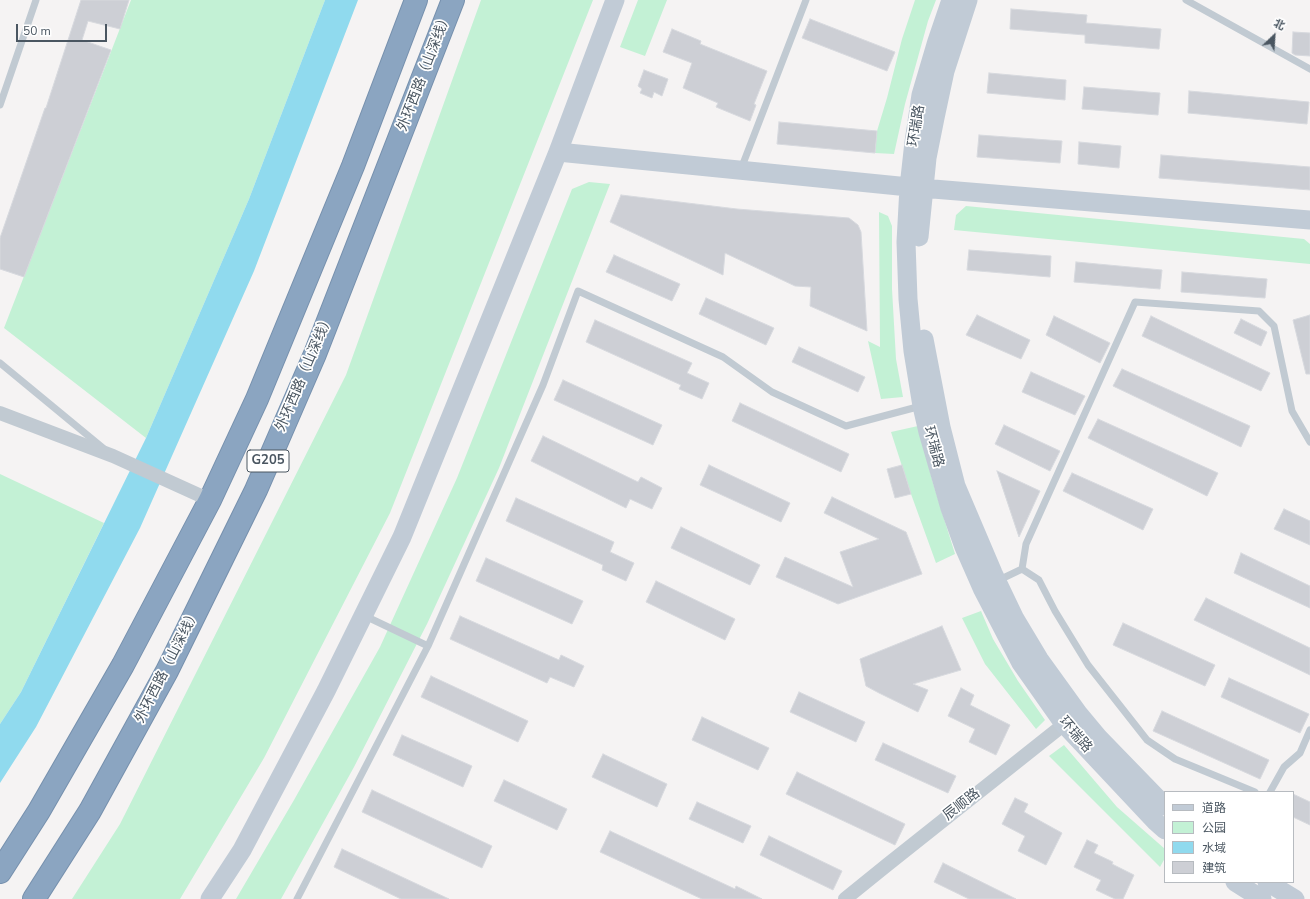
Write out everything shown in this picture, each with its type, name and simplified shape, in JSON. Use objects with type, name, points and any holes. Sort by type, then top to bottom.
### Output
[{"type":"highway","name":"G205","points":[[0,872],[39,811],[122,665],[210,500],[257,399],[353,166],[416,0]]},
{"type":"highway","name":"外环西路（山深线）","points":[[34,899],[90,811],[167,671],[256,490],[315,354],[453,0]]},
{"type":"street","points":[[210,899],[242,850],[326,690],[402,536],[558,152],[615,0]]},
{"type":"street","name":"环瑞路","points":[[951,0],[921,95],[914,142],[919,234],[920,294],[925,348],[941,428],[956,486],[989,584],[1021,662],[1071,718],[1156,822],[1164,829]]},
{"type":"street","name":"环瑞路","points":[[968,0],[945,71],[927,158],[917,188],[906,242],[908,299],[913,351],[922,406],[950,508],[964,547],[989,584]]},
{"type":"street","points":[[558,152],[917,188],[1310,220]]},
{"type":"street","points":[[0,413],[112,456],[210,500]]},
{"type":"street","name":"环瑞路","points":[[1071,718],[1098,737],[1164,805]]},
{"type":"street","name":"辰顺路","points":[[846,899],[1071,718]]},
{"type":"street","points":[[1237,883],[1262,899]]},
{"type":"street","points":[[1269,883],[1294,899]]},
{"type":"lane","points":[[0,105],[36,0]]},
{"type":"lane","points":[[741,170],[806,0]]},
{"type":"lane","points":[[1186,0],[1310,69]]},
{"type":"lane","points":[[297,899],[428,646],[544,385],[578,292],[723,357],[772,392],[846,426],[922,406]]},
{"type":"lane","points":[[1022,569],[1026,544],[1135,302],[1259,311],[1274,326],[1292,411],[1310,442]]},
{"type":"lane","points":[[0,362],[112,456]]},
{"type":"lane","points":[[989,584],[1022,569]]},
{"type":"lane","points":[[1022,569],[1039,580],[1055,611],[1088,665],[1147,740],[1175,759],[1253,791]]},
{"type":"lane","points":[[363,615],[428,646]]},
{"type":"lane","points":[[1271,791],[1284,767],[1300,753],[1310,730]]},
{"type":"green space","points":[[131,0],[325,0],[249,199],[146,438],[4,328]]},
{"type":"green space","points":[[481,0],[593,0],[390,513],[264,758],[180,899],[72,899],[120,824],[346,375]]},
{"type":"green space","points":[[638,0],[667,0],[645,56],[620,47]]},
{"type":"green space","points":[[915,0],[936,0],[928,21],[905,104],[894,154],[875,153],[877,131],[902,39]]},
{"type":"green space","points":[[589,182],[610,184],[499,468],[427,624],[354,767],[281,899],[236,899],[294,800],[380,647],[457,478],[572,189]]},
{"type":"green space","points":[[966,206],[1304,239],[1310,244],[1310,264],[954,230],[956,215]]},
{"type":"green space","points":[[879,212],[888,216],[892,226],[892,289],[896,359],[903,397],[881,399],[868,341],[880,347]]},
{"type":"green space","points":[[918,426],[933,483],[955,554],[936,563],[911,494],[891,432]]},
{"type":"green space","points":[[0,474],[104,523],[21,692],[0,724]]},
{"type":"green space","points":[[981,611],[993,639],[1018,681],[1045,720],[1036,729],[985,664],[962,618]]},
{"type":"green space","points":[[1064,745],[1117,807],[1164,848],[1164,860],[1160,867],[1049,756]]},
{"type":"water","points":[[325,0],[358,0],[254,271],[140,528],[36,727],[0,783],[0,724],[21,692],[146,438],[249,199]]},
{"type":"building","points":[[81,0],[129,0],[120,29],[88,21],[82,40],[111,50],[24,277],[0,269],[0,238],[46,108]]},
{"type":"building","points":[[1011,9],[1087,15],[1086,23],[1161,29],[1159,49],[1085,43],[1085,35],[1010,29]]},
{"type":"building","points":[[810,19],[895,52],[887,71],[802,38]]},
{"type":"building","points":[[672,29],[701,41],[700,44],[767,71],[754,104],[756,105],[750,121],[716,107],[718,103],[683,88],[692,63],[663,52]]},
{"type":"building","points":[[1293,32],[1310,33],[1310,56],[1295,55],[1292,53]]},
{"type":"building","points":[[644,70],[668,79],[662,96],[654,92],[652,98],[640,93],[642,89],[638,86]]},
{"type":"building","points":[[989,73],[1066,80],[1065,100],[987,93]]},
{"type":"building","points":[[1084,87],[1160,93],[1158,115],[1082,109]]},
{"type":"building","points":[[1189,91],[1309,102],[1307,124],[1188,113]]},
{"type":"building","points":[[779,122],[877,131],[875,153],[777,144]]},
{"type":"building","points":[[979,135],[1062,141],[1060,163],[977,157]]},
{"type":"building","points":[[1079,142],[1121,146],[1119,168],[1078,164]]},
{"type":"building","points":[[1161,155],[1310,167],[1310,190],[1159,178]]},
{"type":"building","points":[[621,195],[737,209],[849,218],[858,225],[861,232],[867,331],[810,306],[811,287],[795,286],[725,253],[723,275],[610,222]]},
{"type":"building","points":[[969,250],[1051,256],[1050,277],[967,270]]},
{"type":"building","points":[[614,255],[680,284],[672,301],[606,272]]},
{"type":"building","points":[[1076,262],[1162,270],[1160,289],[1074,282]]},
{"type":"building","points":[[1182,272],[1267,279],[1265,298],[1181,292]]},
{"type":"building","points":[[706,298],[774,328],[766,345],[699,314]]},
{"type":"building","points":[[977,315],[1030,340],[1021,359],[966,335]]},
{"type":"building","points":[[1310,315],[1310,374],[1306,374],[1293,320]]},
{"type":"building","points":[[1054,316],[1110,343],[1100,363],[1046,335]]},
{"type":"building","points":[[1151,316],[1270,373],[1261,391],[1142,336]]},
{"type":"building","points":[[1241,319],[1267,332],[1261,346],[1234,333]]},
{"type":"building","points":[[595,320],[692,363],[687,373],[709,383],[702,399],[679,389],[681,385],[586,342]]},
{"type":"building","points":[[799,347],[865,377],[858,392],[792,362]]},
{"type":"building","points":[[1122,369],[1250,426],[1241,447],[1113,386]]},
{"type":"building","points":[[1031,372],[1085,396],[1075,415],[1022,392]]},
{"type":"building","points":[[563,380],[662,425],[653,445],[554,400]]},
{"type":"building","points":[[740,403],[849,454],[841,472],[732,421]]},
{"type":"building","points":[[1098,419],[1218,473],[1207,496],[1088,438]]},
{"type":"building","points":[[1004,425],[1060,451],[1050,471],[995,444]]},
{"type":"building","points":[[543,436],[638,482],[641,477],[662,488],[652,509],[630,499],[626,508],[531,461]]},
{"type":"building","points":[[709,465],[790,503],[781,522],[700,485]]},
{"type":"building","points":[[902,465],[911,494],[895,498],[887,469]]},
{"type":"building","points":[[997,471],[1040,491],[1019,537]]},
{"type":"building","points":[[1072,473],[1153,509],[1143,530],[1063,491]]},
{"type":"building","points":[[832,497],[906,532],[922,574],[838,604],[776,577],[785,557],[853,587],[840,552],[879,539],[824,513]]},
{"type":"building","points":[[516,498],[614,542],[610,552],[634,563],[626,581],[602,570],[603,565],[506,521]]},
{"type":"building","points":[[1284,509],[1310,521],[1310,545],[1274,529]]},
{"type":"building","points":[[681,527],[760,565],[750,585],[671,548]]},
{"type":"building","points":[[1241,553],[1310,586],[1310,608],[1234,573]]},
{"type":"building","points":[[486,558],[583,601],[572,624],[476,581]]},
{"type":"building","points":[[656,581],[735,619],[725,640],[646,602]]},
{"type":"building","points":[[1206,598],[1310,648],[1310,675],[1194,620]]},
{"type":"building","points":[[460,616],[559,660],[561,655],[584,666],[574,687],[550,677],[547,683],[450,639]]},
{"type":"building","points":[[1123,623],[1215,665],[1205,686],[1113,645]]},
{"type":"building","points":[[942,626],[961,670],[913,684],[928,690],[918,712],[866,686],[860,659]]},
{"type":"building","points":[[431,676],[528,721],[518,742],[421,697]]},
{"type":"building","points":[[1229,678],[1309,714],[1300,733],[1221,697]]},
{"type":"building","points":[[961,688],[974,695],[970,705],[1010,725],[996,755],[969,742],[975,729],[948,716]]},
{"type":"building","points":[[799,692],[865,722],[856,742],[790,712]]},
{"type":"building","points":[[1162,711],[1269,760],[1260,779],[1153,731]]},
{"type":"building","points":[[702,717],[769,748],[758,770],[692,740]]},
{"type":"building","points":[[402,735],[472,766],[463,787],[393,755]]},
{"type":"building","points":[[883,743],[956,776],[948,793],[875,760]]},
{"type":"building","points":[[603,754],[667,784],[657,807],[592,777]]},
{"type":"building","points":[[797,772],[905,824],[895,845],[786,794]]},
{"type":"building","points":[[504,780],[567,809],[557,830],[494,801]]},
{"type":"building","points":[[372,790],[492,846],[482,868],[362,812]]},
{"type":"building","points":[[1294,794],[1310,802],[1310,825],[1294,817]]},
{"type":"building","points":[[1015,798],[1028,804],[1024,812],[1062,833],[1046,865],[1018,851],[1025,836],[1002,824]]},
{"type":"building","points":[[697,802],[751,826],[743,843],[689,819]]},
{"type":"building","points":[[610,831],[735,889],[736,886],[762,899],[702,899],[600,852]]},
{"type":"building","points":[[769,836],[842,871],[833,890],[760,855]]},
{"type":"building","points":[[1087,840],[1098,845],[1094,853],[1113,862],[1112,864],[1134,875],[1123,899],[1115,899],[1096,890],[1101,880],[1074,867]]},
{"type":"building","points":[[342,849],[449,899],[401,899],[334,867]]},
{"type":"building","points":[[943,863],[1016,899],[969,899],[934,882]]}]
